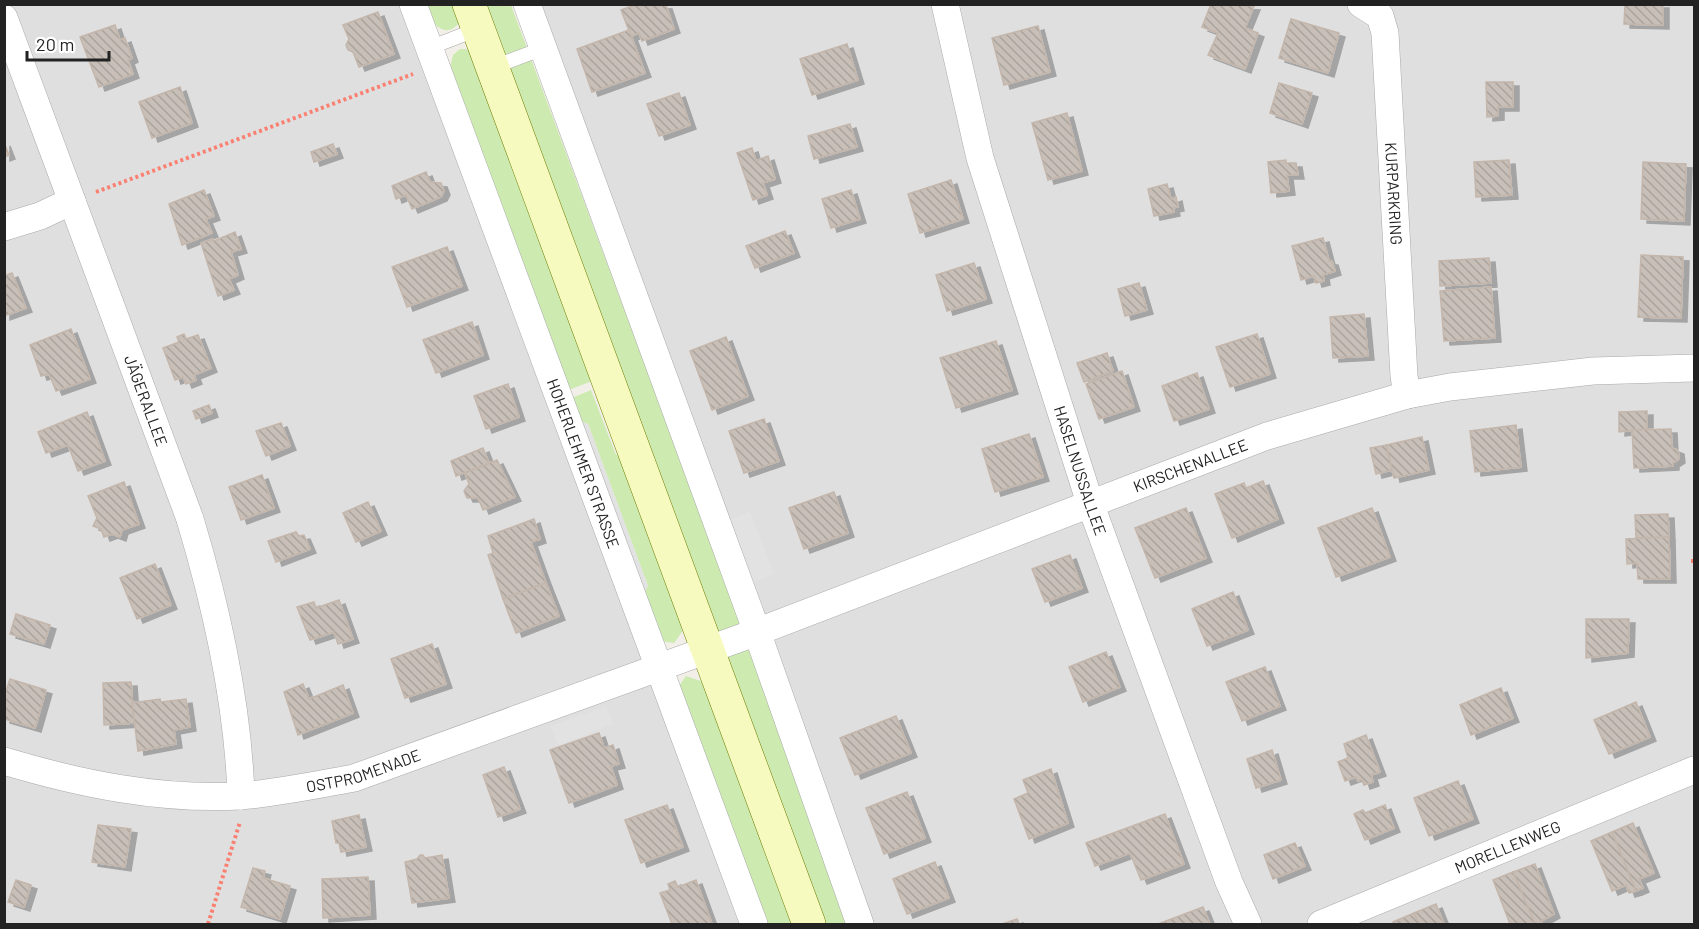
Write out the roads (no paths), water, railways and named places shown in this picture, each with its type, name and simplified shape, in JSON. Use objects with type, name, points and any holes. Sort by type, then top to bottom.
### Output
[{"type":"street","name":"HOHERLEHMER STRASSE","points":[[413,4],[754,924]]},
{"type":"street","points":[[527,4],[757,632],[860,924]]},
{"type":"street","name":"HASELNUSSALLEE","points":[[945,4],[980,158],[1090,503],[1227,877],[1248,924]]},
{"type":"street","name":"KURPARKRING","points":[[1361,4],[1380,16],[1385,33],[1404,376],[1407,394]]},
{"type":"street","points":[[474,17],[809,924]]},
{"type":"street","name":"JÄGERALLEE","points":[[4,18],[189,514],[209,582],[223,647],[238,743],[241,795]]},
{"type":"street","points":[[4,227],[40,216],[72,201]]},
{"type":"street","name":"KIRSCHENALLEE","points":[[708,649],[1267,436],[1407,394],[1593,371],[1695,368]]},
{"type":"street","name":"OSTPROMENADE","points":[[4,761],[58,777],[132,791],[184,796],[241,795],[318,786],[354,778],[708,649]]},
{"type":"street","name":"MORELLENWEG","points":[[1321,924],[1695,770]]},
{"type":"lane","points":[[433,57],[474,17]]},
{"type":"lane","points":[[493,67],[544,48]]}]
